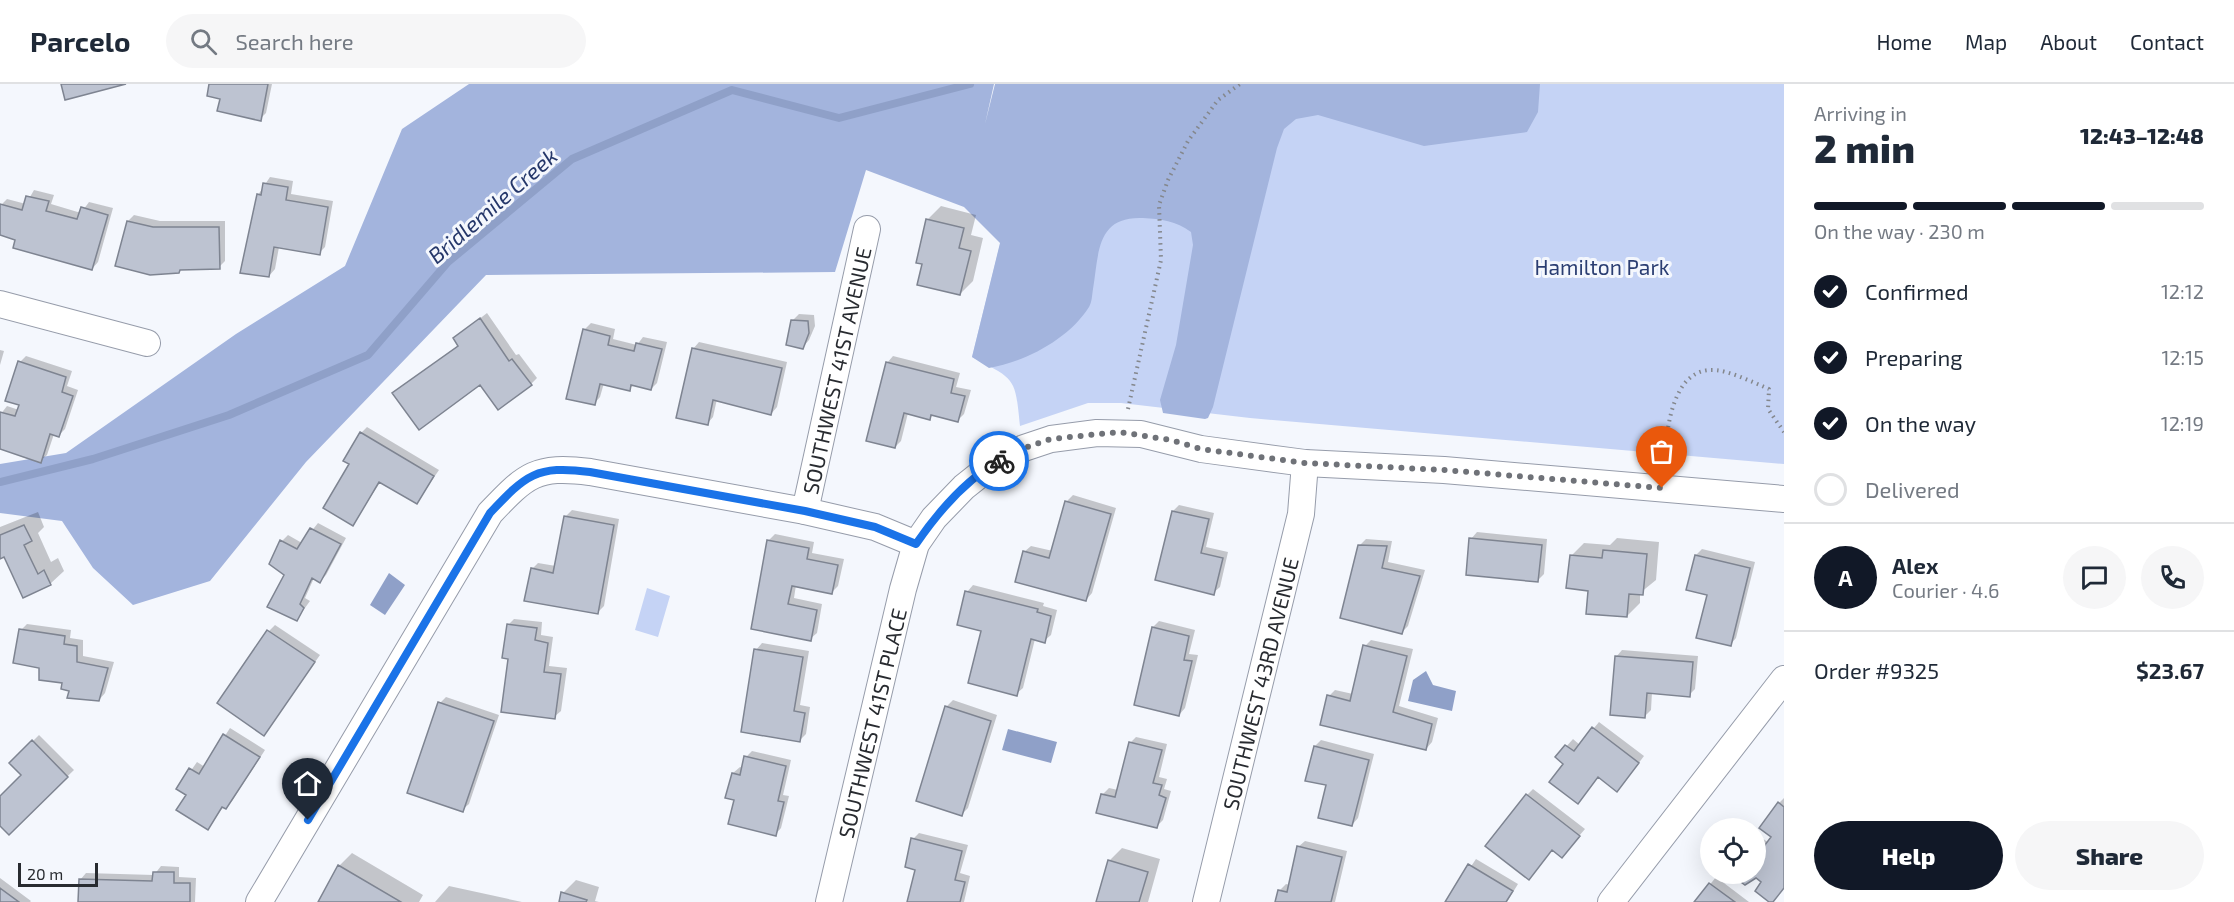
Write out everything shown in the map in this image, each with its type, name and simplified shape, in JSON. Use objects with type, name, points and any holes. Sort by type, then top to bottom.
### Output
[{"type":"street","name":"SOUTHWEST 41ST AVENUE","points":[[805,511],[867,230]]},
{"type":"street","points":[[0,304],[147,343]]},
{"type":"street","name":"SOUTHWEST 41ST PLACE","points":[[829,902],[903,589],[916,544],[934,518],[956,495],[993,464],[1024,448],[1051,439],[1119,432],[1171,440],[1201,449],[1305,463],[1444,470],[1784,499]]},
{"type":"street","name":"SOUTHWEST 43RD AVENUE","points":[[1206,902],[1301,514],[1305,463]]},
{"type":"street","points":[[259,902],[490,513],[517,485],[532,474],[569,469],[805,511],[875,527],[916,544]]},
{"type":"street","points":[[1611,902],[1784,679]]},
{"type":"path","points":[[1119,432],[1132,398],[1161,260],[1159,205],[1168,180],[1188,141],[1218,100],[1240,84]]},
{"type":"path","points":[[1662,488],[1665,435],[1670,416],[1681,387],[1694,375],[1713,370],[1725,371],[1769,389],[1768,409],[1784,432]]},
{"type":"green space","name":"Hamilton Park","points":[[1040,84],[1784,84],[1784,464],[1250,418],[1121,403],[1088,403],[1020,426],[1017,398],[1011,382],[1005,376],[972,357]]},
{"type":"green space","points":[[647,588],[670,596],[658,637],[635,630]]},
{"type":"shaded area","points":[[469,84],[994,84],[985,124],[995,84],[1540,84],[1538,112],[1527,132],[1424,146],[1318,115],[1296,119],[1284,129],[1277,148],[1213,407],[1208,418],[1205,419],[1163,413],[1160,400],[1176,345],[1193,245],[1191,232],[1174,223],[1156,219],[1128,219],[1116,223],[1103,239],[1099,250],[1091,303],[1080,319],[1058,339],[1045,347],[1017,360],[989,368],[972,357],[1000,243],[964,207],[866,170],[835,272],[486,275],[306,462],[210,581],[133,605],[93,568],[62,521],[0,513],[0,464],[66,453],[236,334],[345,266],[402,129]]},
{"type":"shaded area","points":[[389,573],[405,585],[385,615],[370,605]]},
{"type":"shaded area","points":[[1426,671],[1433,685],[1456,691],[1452,711],[1408,701],[1413,680]]},
{"type":"shaded area","points":[[1008,729],[1057,742],[1051,763],[1002,750]]},
{"type":"building","points":[[61,84],[126,84],[65,100]]},
{"type":"building","points":[[209,84],[268,84],[261,121],[217,111],[220,99],[207,96]]},
{"type":"building","points":[[263,183],[288,187],[286,200],[328,207],[320,255],[274,247],[269,277],[240,273],[257,194],[261,195]]},
{"type":"building","points":[[26,196],[49,201],[46,211],[77,219],[81,207],[108,215],[92,270],[13,248],[15,240],[0,235],[0,204],[22,210]]},
{"type":"building","points":[[926,219],[964,228],[959,248],[971,251],[960,295],[917,285],[922,264],[916,263]]},
{"type":"building","points":[[127,221],[153,227],[219,227],[220,269],[180,270],[179,273],[150,275],[115,266]]},
{"type":"building","points":[[480,318],[509,361],[512,359],[532,385],[498,410],[480,385],[419,430],[392,393],[458,346],[453,338]]},
{"type":"building","points":[[791,320],[808,321],[809,333],[803,349],[786,345]]},
{"type":"building","points":[[583,329],[610,336],[608,345],[634,351],[636,343],[662,349],[651,390],[631,385],[630,391],[600,384],[595,405],[566,399]]},
{"type":"building","points":[[692,348],[782,368],[771,415],[713,400],[708,425],[676,418]]},
{"type":"building","points":[[18,361],[66,377],[62,392],[73,396],[59,437],[50,434],[41,463],[0,449],[0,412],[15,416],[19,405],[5,401]]},
{"type":"building","points":[[886,362],[954,379],[951,393],[965,396],[958,422],[931,415],[930,420],[904,413],[895,448],[866,441]]},
{"type":"building","points":[[360,432],[434,476],[417,504],[379,482],[353,526],[323,508],[349,464],[343,461]]},
{"type":"building","points":[[1065,501],[1111,514],[1086,601],[1015,582],[1023,551],[1049,558]]},
{"type":"building","points":[[1172,511],[1209,519],[1201,553],[1223,558],[1214,595],[1155,580]]},
{"type":"building","points":[[564,516],[614,525],[598,614],[524,601],[531,568],[553,573]]},
{"type":"building","points":[[24,525],[32,541],[24,545],[38,574],[44,570],[51,585],[23,598],[4,557],[0,559],[0,535]]},
{"type":"building","points":[[310,528],[341,544],[320,583],[312,578],[300,604],[304,608],[297,621],[267,607],[284,575],[269,564],[280,540],[297,549]]},
{"type":"building","points":[[1469,538],[1542,545],[1538,582],[1466,575]]},
{"type":"building","points":[[767,540],[809,548],[807,559],[838,565],[832,594],[792,586],[788,604],[817,610],[811,641],[751,629]]},
{"type":"building","points":[[1358,545],[1387,546],[1382,568],[1420,576],[1402,634],[1340,618]]},
{"type":"building","points":[[1603,550],[1647,554],[1643,595],[1629,594],[1627,617],[1586,614],[1588,591],[1566,588],[1570,555],[1602,558]]},
{"type":"building","points":[[1695,555],[1750,568],[1731,646],[1696,638],[1707,595],[1686,590]]},
{"type":"building","points":[[965,591],[1038,609],[1037,612],[1051,616],[1045,643],[1031,639],[1017,696],[968,683],[981,631],[957,625]]},
{"type":"building","points":[[507,624],[537,628],[535,640],[548,643],[544,672],[561,674],[555,719],[501,712],[508,659],[502,658]]},
{"type":"building","points":[[1152,627],[1189,636],[1184,660],[1192,661],[1179,716],[1134,705]]},
{"type":"building","points":[[19,629],[65,636],[64,644],[77,646],[77,662],[108,668],[99,701],[67,698],[69,691],[61,689],[62,683],[39,680],[39,668],[13,663]]},
{"type":"building","points":[[267,630],[315,662],[264,736],[217,703]]},
{"type":"building","points":[[1363,645],[1407,656],[1393,712],[1432,724],[1426,750],[1320,725],[1327,695],[1350,701]]},
{"type":"building","points":[[754,649],[803,657],[794,711],[805,713],[800,742],[741,732]]},
{"type":"building","points":[[1615,656],[1693,662],[1690,697],[1647,693],[1645,718],[1610,715]]},
{"type":"building","points":[[438,702],[494,721],[463,812],[407,793]]},
{"type":"building","points":[[945,706],[991,721],[962,816],[916,801]]},
{"type":"building","points":[[1592,727],[1639,763],[1617,792],[1598,777],[1578,804],[1549,782],[1563,764],[1555,757],[1565,745],[1574,751]]},
{"type":"building","points":[[223,734],[260,757],[226,809],[222,807],[208,830],[176,810],[186,795],[176,789],[189,768],[199,774]]},
{"type":"building","points":[[32,740],[68,777],[9,835],[0,826],[0,796],[21,775],[9,763]]},
{"type":"building","points":[[1129,742],[1162,750],[1153,783],[1162,785],[1159,795],[1166,798],[1157,828],[1096,813],[1101,794],[1115,797]]},
{"type":"building","points":[[1314,746],[1369,760],[1352,826],[1318,818],[1326,785],[1305,781]]},
{"type":"building","points":[[744,756],[786,766],[778,801],[784,802],[776,836],[728,824],[734,800],[725,798],[732,773],[740,775]]},
{"type":"building","points":[[1526,794],[1580,836],[1562,858],[1552,850],[1529,880],[1485,846]]},
{"type":"building","points":[[1778,802],[1784,807],[1784,888],[1773,902],[1769,902],[1755,891],[1760,884],[1766,884],[1766,844],[1771,837],[1766,833],[1766,818]]},
{"type":"building","points":[[911,838],[962,851],[955,880],[965,882],[960,902],[907,902],[915,870],[905,867]]},
{"type":"building","points":[[1297,846],[1342,857],[1331,902],[1275,902],[1278,890],[1287,892]]},
{"type":"building","points":[[1108,860],[1148,872],[1139,902],[1096,902]]},
{"type":"building","points":[[1468,864],[1513,891],[1506,902],[1445,902]]},
{"type":"building","points":[[338,865],[401,902],[318,902]]},
{"type":"building","points":[[153,872],[174,872],[174,883],[190,883],[190,902],[78,902],[79,879],[152,881]]},
{"type":"building","points":[[1710,884],[1735,902],[1694,902]]},
{"type":"building","points":[[0,888],[19,902],[0,902]]},
{"type":"building","points":[[561,892],[587,900],[586,902],[559,902]]},
{"type":"waterway","name":"Bridlemile Creek","points":[[0,482],[93,459],[229,415],[368,355],[448,262],[572,159],[732,90],[839,118],[970,84]]},
{"type":"way so far","points":[[999,461],[1024,448],[1051,439],[1119,432],[1171,440],[1201,449],[1305,463],[1444,470],[1662,488]]},
{"type":"route","points":[[308,820],[490,513],[517,485],[532,474],[547,470],[569,469],[805,511],[875,527],[916,544],[934,518],[964,487],[999,461]]}]
